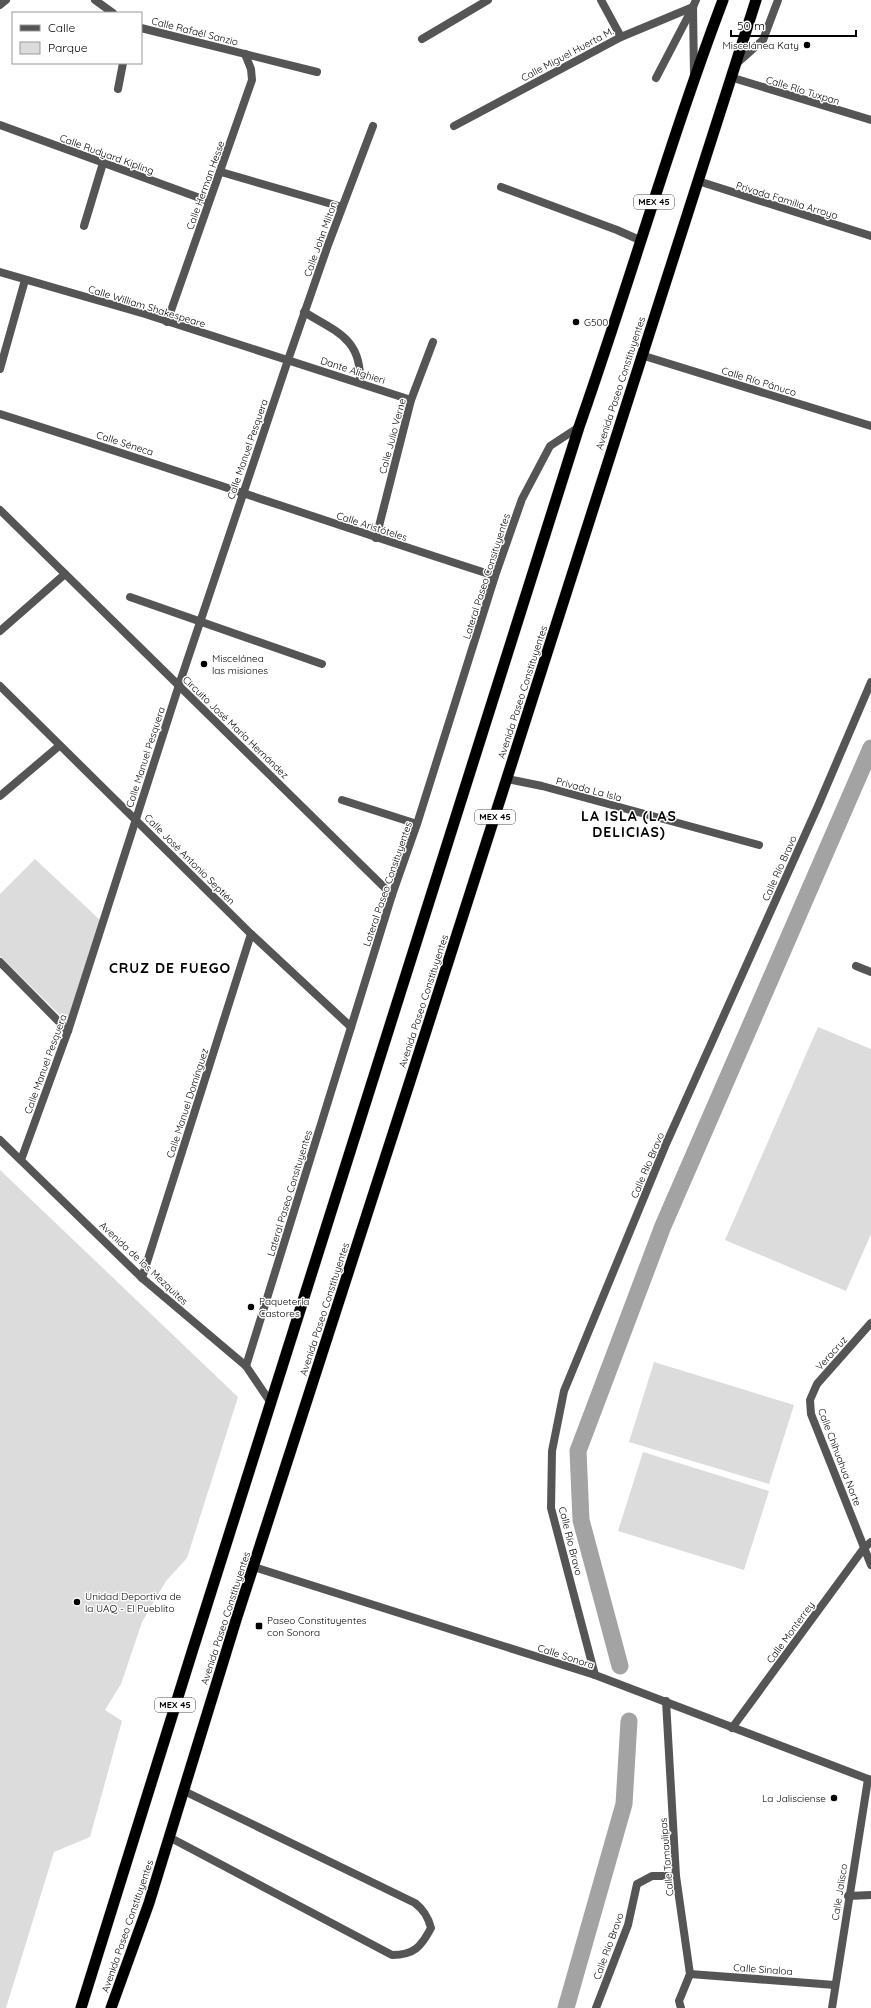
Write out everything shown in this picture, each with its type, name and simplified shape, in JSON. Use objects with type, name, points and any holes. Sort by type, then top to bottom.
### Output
[{"type":"highway","name":"Avenida Paseo Constituyentes","points":[[81,2008],[579,427],[642,242],[694,77],[723,0]]},
{"type":"highway","name":"Avenida Paseo Constituyentes","points":[[111,2008],[149,1902],[254,1567],[507,779],[730,77],[756,0]]},
{"type":"street","points":[[0,5],[6,0]]},
{"type":"street","points":[[94,0],[112,12]]},
{"type":"street","points":[[422,39],[488,0]]},
{"type":"street","points":[[601,0],[621,37]]},
{"type":"street","points":[[734,66],[763,40],[778,0]]},
{"type":"street","points":[[694,2],[694,77]]},
{"type":"street","points":[[656,78],[694,2]]},
{"type":"street","name":"Calle Miguel Huerta M.","points":[[454,126],[621,37],[694,2]]},
{"type":"street","name":"Calle Rafaél Sanzio","points":[[142,28],[317,72]]},
{"type":"street","name":"Calle Herman Hesse","points":[[167,322],[208,201],[221,172],[252,80],[251,68],[245,54]]},
{"type":"street","points":[[118,89],[124,64]]},
{"type":"street","name":"Calle Río Tuxpan","points":[[730,77],[871,120]]},
{"type":"street","name":"Calle Rudyard Kipling","points":[[0,125],[208,201]]},
{"type":"street","name":"Calle John Milton","points":[[288,360],[304,312],[373,126]]},
{"type":"street","points":[[84,226],[102,163]]},
{"type":"street","points":[[221,172],[342,208]]},
{"type":"street","name":"Privada Familia Arroyo","points":[[698,181],[871,236]]},
{"type":"street","points":[[501,186],[617,230],[642,242]]},
{"type":"street","name":"Calle William Shakespeare","points":[[0,272],[288,360]]},
{"type":"street","points":[[0,369],[25,280]]},
{"type":"street","points":[[304,312],[342,335],[354,348],[361,366],[360,383]]},
{"type":"street","name":"Calle Julio Verne","points":[[376,538],[411,400],[433,342]]},
{"type":"street","name":"Calle Río Pánuco","points":[[641,355],[871,426]]},
{"type":"street","name":"Dante Alighieri","points":[[288,360],[411,400]]},
{"type":"street","name":"Calle Manuel Pesquera","points":[[21,1160],[68,1031],[179,685],[288,360]]},
{"type":"street","name":"Calle Séneca","points":[[0,414],[113,449],[242,494]]},
{"type":"street","name":"Lateral Paseo Consituyentes","points":[[246,1366],[392,895],[417,824],[495,576],[522,499],[550,446],[579,427]]},
{"type":"street","name":"Calle Aristóteles","points":[[242,494],[495,576]]},
{"type":"street","name":"Circuito José María Hernández","points":[[0,510],[392,895]]},
{"type":"street","points":[[0,631],[65,574]]},
{"type":"street","points":[[130,597],[322,664]]},
{"type":"street","name":"Calle Río Bravo","points":[[595,1675],[551,1508],[552,1451],[564,1391],[666,1144],[818,806],[871,682]]},
{"type":"street","name":"Calle José Antonio Septién","points":[[0,686],[59,746],[136,819],[251,934],[351,1027]]},
{"type":"street","points":[[0,796],[59,746]]},
{"type":"street","name":"Privada La Isla","points":[[507,779],[542,786],[759,845]]},
{"type":"street","points":[[342,800],[417,824]]},
{"type":"street","name":"Calle Manuel Domínguez","points":[[142,1278],[251,934]]},
{"type":"street","points":[[0,962],[68,1031]]},
{"type":"street","points":[[856,966],[871,972]]},
{"type":"street","name":"Avenida de los Mezquites","points":[[0,1140],[142,1278],[246,1366],[271,1403]]},
{"type":"street","name":"Veracruz","points":[[810,1400],[817,1384],[871,1323]]},
{"type":"street","name":"Calle Chihuahua Norte","points":[[810,1400],[811,1414],[871,1565]]},
{"type":"street","name":"Calle Monterrey","points":[[732,1728],[864,1548],[871,1542]]},
{"type":"street","name":"Calle Sonora","points":[[254,1567],[595,1675],[607,1681],[653,1696],[732,1728],[869,1777]]},
{"type":"street","name":"Calle Tamaulipas","points":[[666,1702],[676,1876],[690,1974]]},
{"type":"street","name":"Calle Jalisco","points":[[832,2008],[834,1985],[848,1896],[869,1777]]},
{"type":"street","points":[[169,1837],[392,1955],[402,1955],[422,1945],[431,1928],[428,1917],[415,1903],[184,1792]]},
{"type":"street","name":"Calle Río Bravo","points":[[596,2008],[628,1925],[637,1884],[652,1876],[676,1876]]},
{"type":"street","points":[[848,1896],[871,1895]]},
{"type":"street","points":[[674,2008],[680,2005],[690,1974]]},
{"type":"street","name":"Calle Sinaloa","points":[[690,1974],[834,1985]]},
{"type":"green space","points":[[35,859],[100,920],[67,1022],[0,956],[0,894]]},
{"type":"green space","points":[[818,1027],[871,1049],[871,1234],[846,1291],[725,1240]]},
{"type":"green space","name":"Unidad Deportiva de la UAQ - El Pueblito","points":[[0,1170],[238,1397],[187,1558],[166,1581],[142,1622],[121,1684],[105,1710],[122,1721],[90,1837],[54,1852],[6,2008],[0,2008]]},
{"type":"green space","points":[[654,1362],[794,1405],[769,1484],[629,1442]]},
{"type":"green space","points":[[643,1452],[769,1491],[744,1570],[618,1531]]},
{"type":"waterway","points":[[620,1666],[581,1520],[578,1451],[663,1226],[871,748]]},
{"type":"waterway","points":[[566,2008],[624,1804],[629,1721]]},
{"type":"place","name":"Miscelánea Katy","points":[[807,45]]},
{"type":"place","name":"G500","points":[[576,322]]},
{"type":"place","name":"Miscelánea las misiones","points":[[204,664]]},
{"type":"place","name":"Paquetería Castores","points":[[251,1307]]},
{"type":"place","name":"Unidad Deportiva de la UAQ - El Pueblito","points":[[77,1602]]},
{"type":"place","name":"Paseo Constituyentes con Sonora","points":[[259,1626]]},
{"type":"place","name":"La Jalisciense","points":[[834,1798]]},
{"type":"district","name":"LA ISLA (LAS DELICIAS)","points":[[629,824]]},
{"type":"district","name":"CRUZ DE FUEGO","points":[[170,968]]}]
